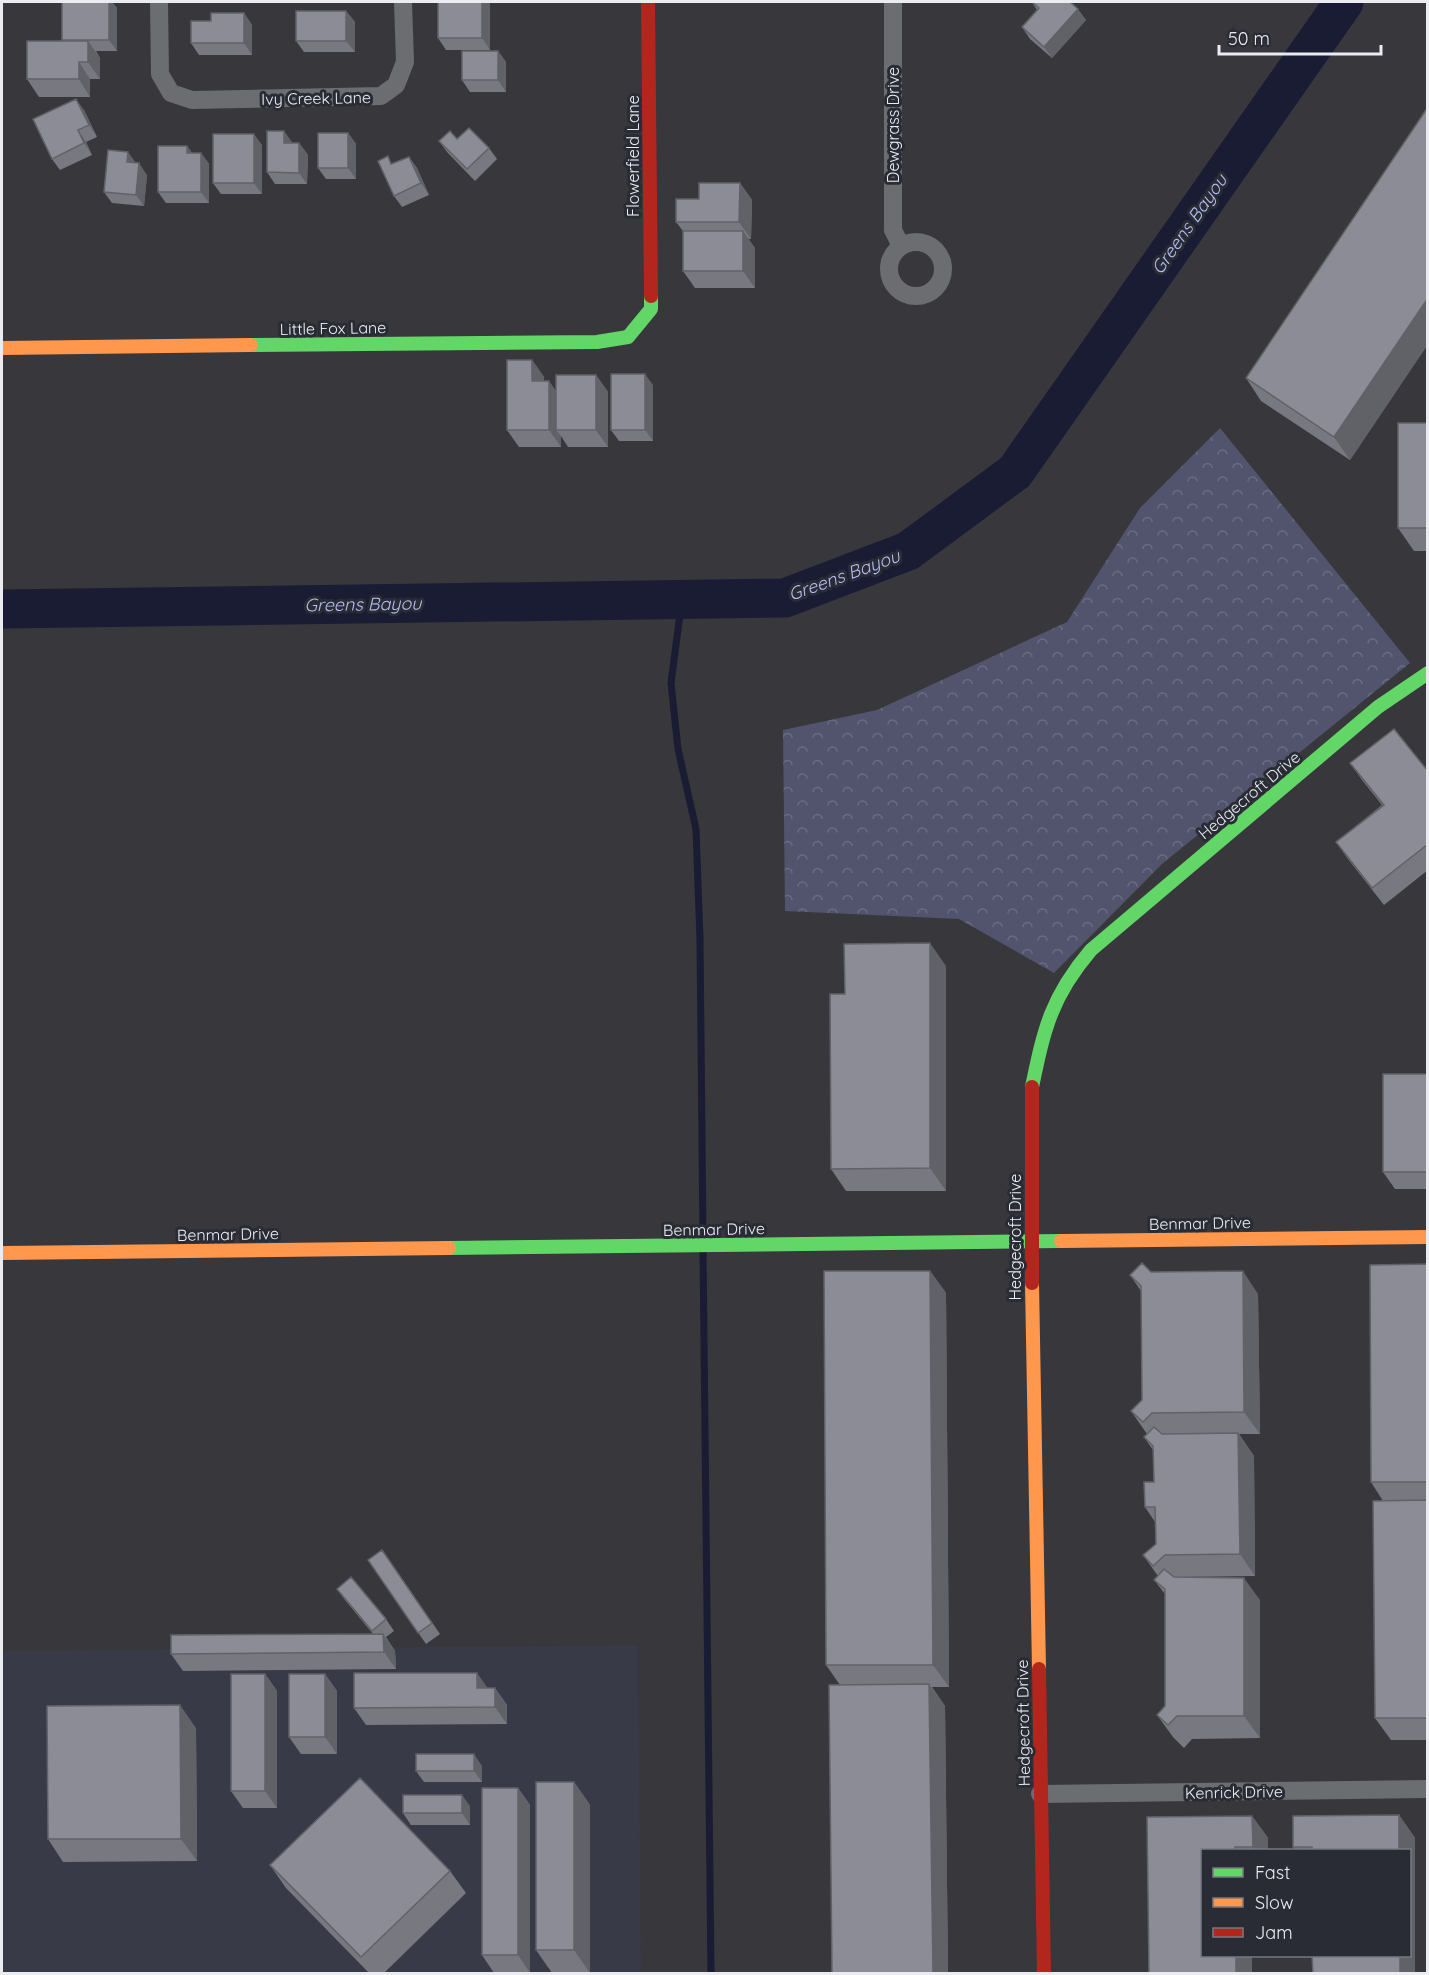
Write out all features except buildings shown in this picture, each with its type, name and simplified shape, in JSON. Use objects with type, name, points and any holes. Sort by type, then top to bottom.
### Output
[{"type":"street","name":"Ivy Creek Lane","points":[[159,2],[160,74],[171,93],[192,100],[381,96],[396,85],[405,62],[404,2]]},
{"type":"street","name":"Flowerfield Lane","points":[[648,2],[651,309]]},
{"type":"street","name":"Dewgrass Drive","points":[[893,2],[893,230],[901,246]]},
{"type":"street","name":"Little Fox Lane","points":[[2,348],[597,342],[628,337],[651,309]]},
{"type":"street","name":"Hedgecroft Drive","points":[[1044,1974],[1031,1241],[1032,1089],[1047,1022],[1057,998],[1074,970],[1091,950],[1378,707],[1428,673]]},
{"type":"street","name":"Benmar Drive","points":[[2,1253],[1428,1237]]},
{"type":"street","name":"Kenrick Drive","points":[[1041,1794],[1428,1789]]},
{"type":"shaded area","points":[[638,1645],[641,1973],[2,1973],[2,1651]]},
{"type":"green space","points":[[1220,428],[1410,663],[1162,864],[1054,973],[959,919],[785,911],[783,730],[877,710],[1067,622],[1140,508]]},
{"type":"waterway","name":"Greens Bayou","points":[[2,609],[785,598],[908,551],[1015,472],[1344,2]]},
{"type":"waterway","points":[[682,599],[671,683],[678,749],[696,829],[700,939],[703,1239]]},
{"type":"waterway","points":[[703,1250],[711,1974]]},
{"type":"traffic: fast","points":[[251,345],[597,342],[628,337],[651,309],[651,296]]},
{"type":"traffic: fast","points":[[1032,1087],[1051,1014],[1067,983],[1091,950],[1378,707],[1428,673]]},
{"type":"traffic: fast","points":[[449,1248],[1061,1241]]},
{"type":"traffic: slow","points":[[2,348],[251,345]]},
{"type":"traffic: slow","points":[[1061,1241],[1428,1237]]},
{"type":"traffic: slow","points":[[2,1253],[449,1248]]},
{"type":"traffic: slow","points":[[1032,1283],[1039,1669]]},
{"type":"traffic: jam","points":[[648,2],[651,296]]},
{"type":"traffic: jam","points":[[1032,1087],[1032,1283]]},
{"type":"traffic: jam","points":[[1039,1669],[1044,1974]]}]
